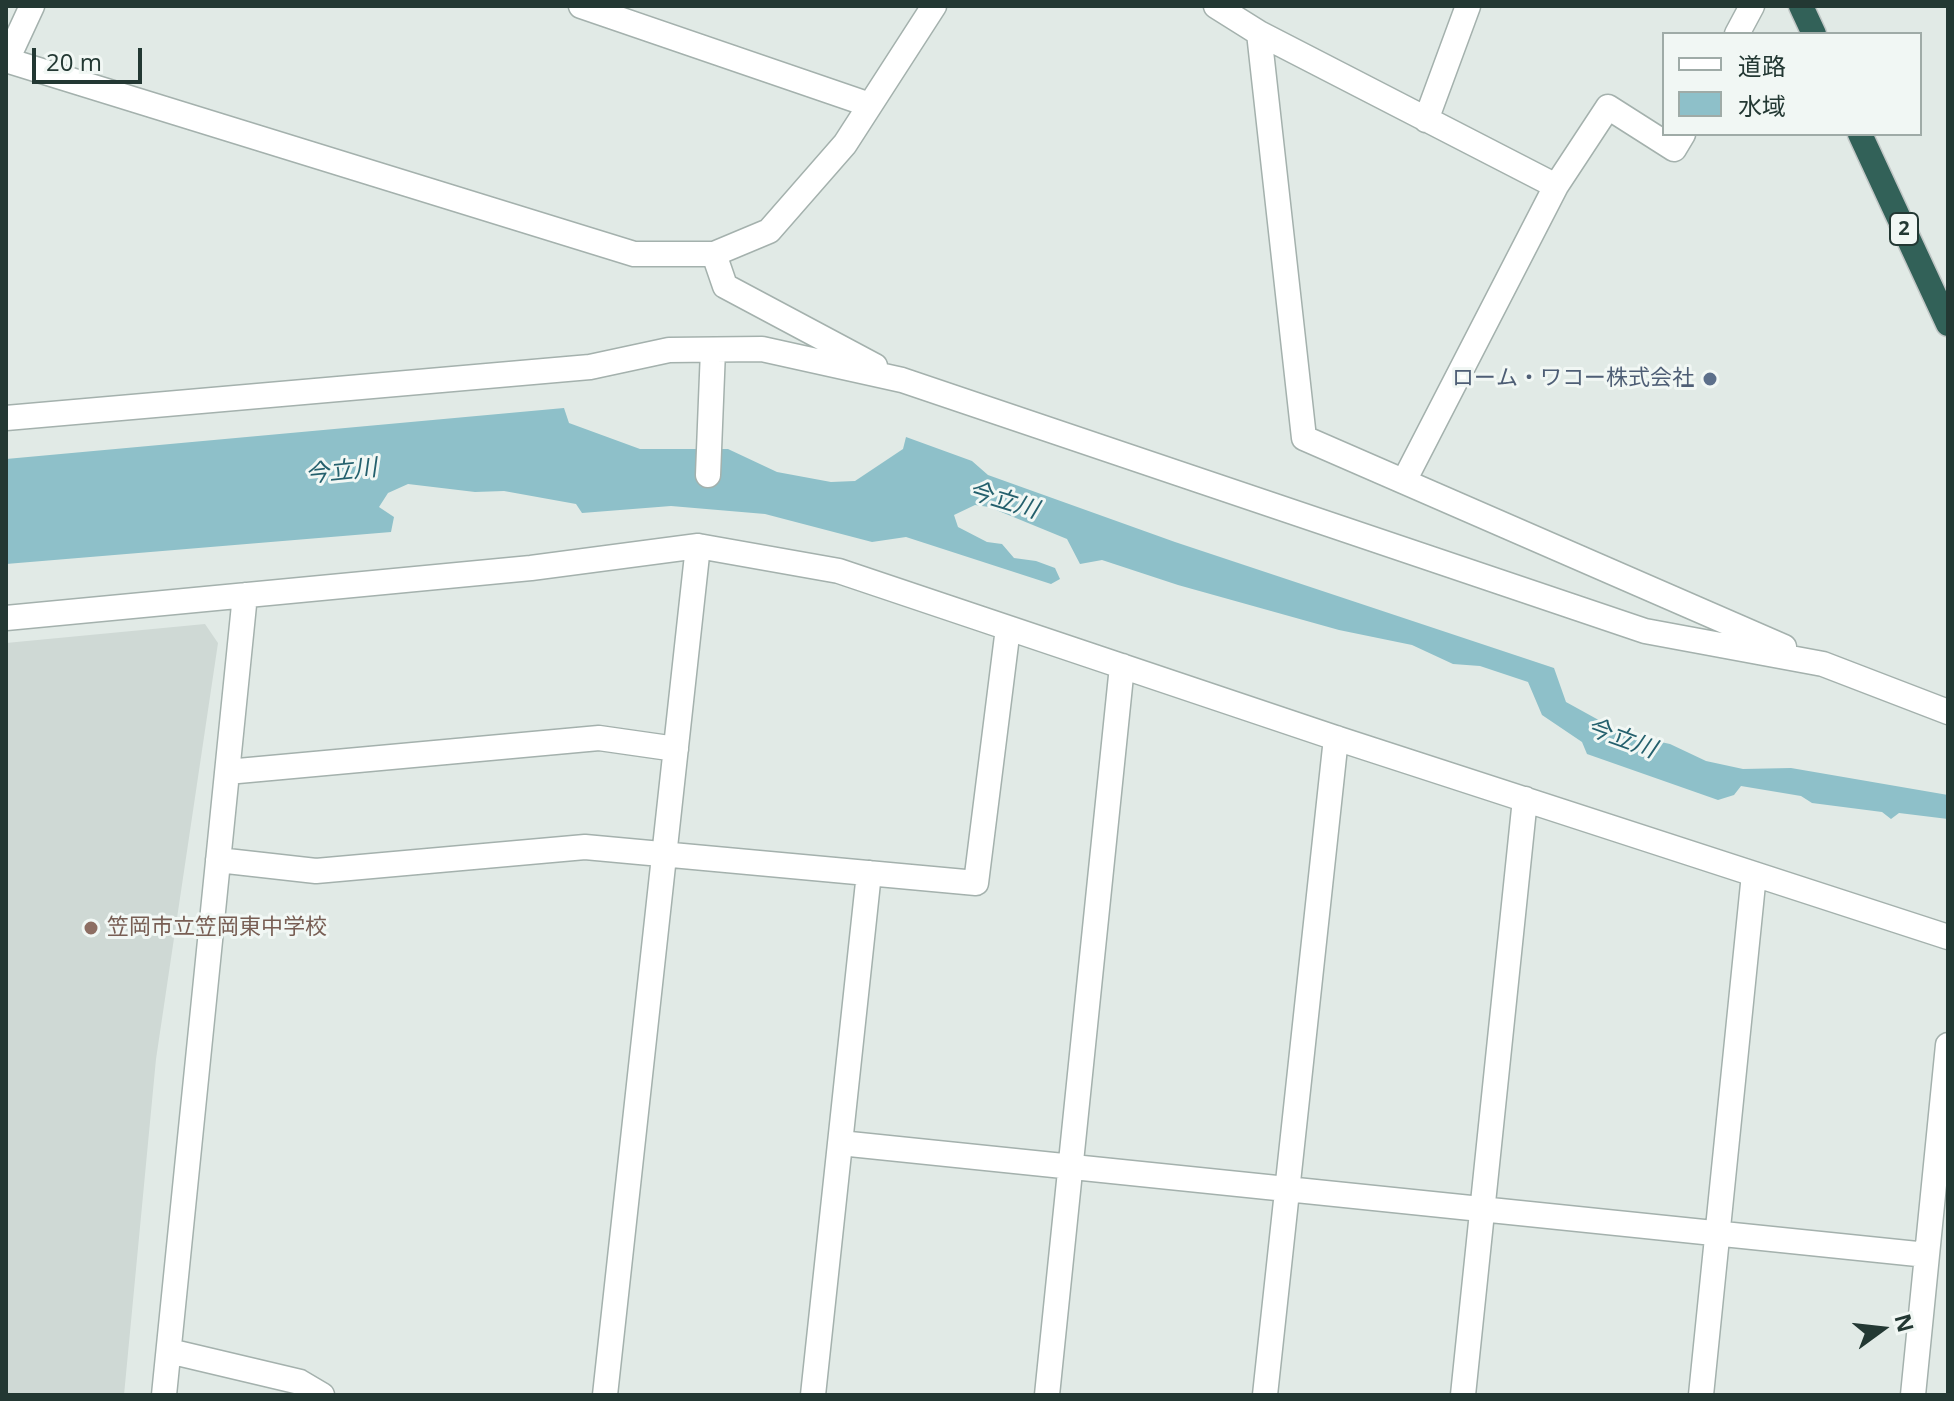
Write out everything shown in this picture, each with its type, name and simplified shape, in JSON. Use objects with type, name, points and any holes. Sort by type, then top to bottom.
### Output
[{"type":"highway","points":[[1801,6],[1813,32]]},
{"type":"highway","name":"2","points":[[1861,136],[1948,324]]},
{"type":"street","points":[[32,6],[6,60],[634,254],[714,254],[769,231],[845,144],[934,6]]},
{"type":"street","points":[[581,6],[870,105]]},
{"type":"street","points":[[1216,6],[1259,33],[1556,186]]},
{"type":"street","points":[[1426,120],[1468,6]]},
{"type":"street","points":[[1738,32],[1752,6]]},
{"type":"street","points":[[1259,33],[1304,438],[1823,664],[1945,708]]},
{"type":"street","points":[[1404,481],[1556,186],[1608,107],[1674,149],[1682,136]]},
{"type":"street","points":[[714,254],[725,286],[902,380]]},
{"type":"street","points":[[6,418],[590,367],[669,350],[713,362],[762,349],[902,380],[1645,631],[1823,664]]},
{"type":"street","points":[[708,475],[713,362]]},
{"type":"street","points":[[605,1395],[698,546]]},
{"type":"street","points":[[6,618],[531,568],[698,546],[839,571],[1336,738],[1948,937]]},
{"type":"street","points":[[164,1395],[245,595]]},
{"type":"street","points":[[218,860],[316,871],[585,847],[976,883],[1008,628]]},
{"type":"street","points":[[1047,1395],[1122,666]]},
{"type":"street","points":[[227,772],[599,738],[676,749]]},
{"type":"street","points":[[1265,1395],[1336,738]]},
{"type":"street","points":[[1463,1395],[1525,799]]},
{"type":"street","points":[[813,1395],[869,873]]},
{"type":"street","points":[[1701,1395],[1754,874]]},
{"type":"street","points":[[1913,1395],[1927,1255],[1943,1140],[1948,1045]]},
{"type":"street","points":[[840,1143],[1927,1255]]},
{"type":"street","points":[[169,1351],[300,1382],[322,1395]]},
{"type":"shaded area","name":"笠岡市立笠岡東中学校","points":[[205,624],[218,643],[156,1059],[124,1395],[6,1395],[6,643]]},
{"type":"water","name":"今立川","points":[[564,408],[569,423],[640,449],[728,449],[777,472],[831,482],[855,481],[903,449],[906,437],[972,461],[988,475],[1175,542],[1554,668],[1566,702],[1624,734],[1670,744],[1706,761],[1743,769],[1791,768],[1948,795],[1948,819],[1899,813],[1891,819],[1882,812],[1812,803],[1801,796],[1741,786],[1734,795],[1718,800],[1587,754],[1582,742],[1542,715],[1528,682],[1480,666],[1453,664],[1412,645],[1339,630],[1178,585],[1102,560],[1080,564],[1067,539],[989,507],[975,505],[954,515],[958,527],[987,542],[1002,544],[1014,558],[1055,568],[1060,579],[1051,584],[906,537],[872,542],[765,514],[671,506],[582,513],[576,504],[504,491],[475,492],[408,484],[388,493],[379,507],[394,517],[391,532],[6,564],[6,459]]},
{"type":"place","name":"ローム・ワコー株式会社","points":[[1710,379]]},
{"type":"place","name":"笠岡市立笠岡東中学校","points":[[91,928]]}]
